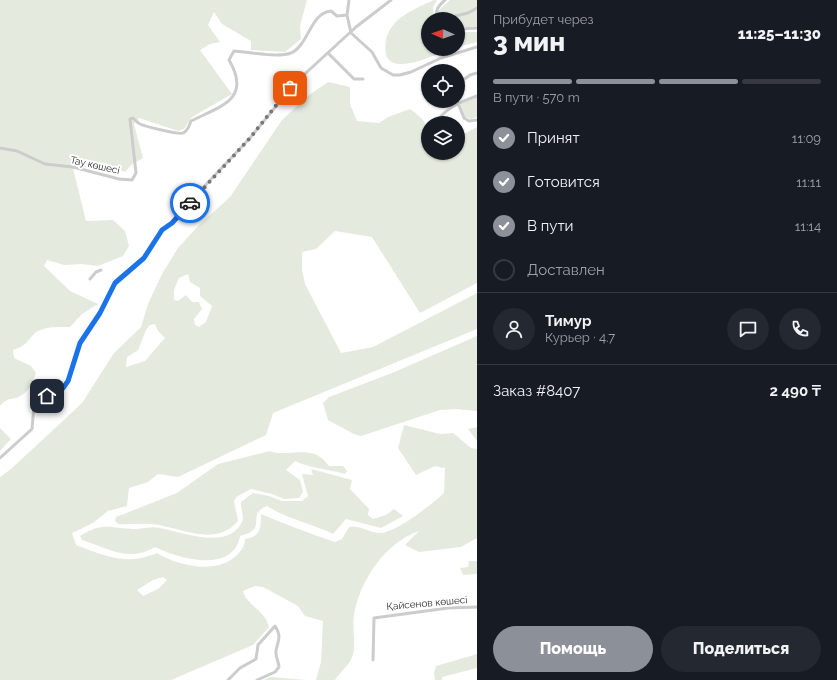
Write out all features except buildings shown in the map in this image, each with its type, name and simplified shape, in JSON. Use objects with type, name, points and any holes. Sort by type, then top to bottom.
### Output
[{"type":"street","points":[[349,0],[347,15],[351,33],[372,52],[381,68],[393,75],[400,76],[441,58],[477,47]]},
{"type":"street","points":[[0,458],[32,429],[34,405],[37,398],[63,388],[68,381],[80,343],[100,313],[115,283],[144,258],[162,230],[180,215],[245,143],[296,82],[391,0]]},
{"type":"street","points":[[436,12],[438,7],[445,0]]},
{"type":"street","points":[[465,14],[477,8]]},
{"type":"street","name":"Тау көшесі","points":[[0,148],[17,151],[45,164],[73,167],[119,179],[132,180],[136,173],[129,125],[130,119],[133,118],[140,124],[158,128],[172,134],[182,134],[188,131],[191,121],[228,103],[234,97],[238,83],[234,68],[229,60],[234,51],[269,54],[290,53],[306,38],[321,14],[331,11],[337,16],[347,15]]},
{"type":"street","points":[[465,29],[477,28]]},
{"type":"street","points":[[328,53],[354,79],[363,79]]},
{"type":"street","points":[[465,79],[470,75],[477,73]]},
{"type":"street","points":[[465,100],[477,96]]},
{"type":"street","points":[[441,116],[450,108]]},
{"type":"street","points":[[460,108],[464,118],[469,121],[477,120]]},
{"type":"street","points":[[90,279],[96,272],[101,270]]},
{"type":"street","name":"Қайсенов көшесі","points":[[373,660],[374,618],[448,608],[477,607]]},
{"type":"street","points":[[228,680],[240,668],[256,659],[258,645],[275,626],[280,633],[280,639],[276,651],[280,667],[275,672],[257,680]]},
{"type":"shaded area","points":[[0,0],[307,0],[300,26],[301,39],[285,52],[251,50],[251,41],[222,24],[214,12],[208,25],[220,42],[210,44],[200,50],[232,94],[192,117],[184,129],[178,131],[139,118],[134,124],[143,158],[131,165],[125,172],[118,169],[109,173],[72,164],[86,221],[113,220],[125,231],[129,246],[123,256],[98,266],[82,264],[64,265],[47,260],[44,266],[70,291],[98,304],[82,314],[70,327],[42,329],[34,334],[23,346],[13,350],[14,358],[31,366],[36,373],[31,385],[25,393],[19,397],[6,401],[0,406]]},
{"type":"shaded area","points":[[437,0],[433,7],[433,12],[421,12],[421,56],[434,56],[412,63],[395,63],[388,58],[386,54],[388,34],[399,19],[416,9]]},
{"type":"shaded area","points":[[450,0],[477,0],[477,26],[465,27],[465,12],[438,11]]},
{"type":"shaded area","points":[[465,32],[477,32],[477,42],[465,45]]},
{"type":"shaded area","points":[[328,82],[350,87],[350,104],[357,121],[379,123],[388,117],[410,109],[417,114],[421,118],[421,160],[465,160],[465,133],[477,127],[477,283],[420,313],[372,237],[335,231],[316,249],[302,252],[302,270],[305,284],[341,353],[373,347],[477,293],[477,329],[273,413],[266,435],[178,477],[158,474],[148,482],[129,488],[127,506],[108,511],[93,523],[72,533],[76,545],[116,558],[136,559],[157,553],[186,565],[208,567],[229,561],[237,555],[244,546],[245,539],[254,536],[259,531],[261,514],[335,542],[342,539],[349,527],[357,527],[379,533],[386,532],[413,518],[444,493],[445,467],[435,466],[416,475],[398,448],[404,425],[440,434],[453,433],[471,448],[477,449],[477,538],[461,547],[419,552],[405,545],[419,531],[395,544],[385,554],[368,576],[362,589],[354,615],[353,655],[335,680],[316,680],[321,662],[323,621],[305,616],[298,606],[263,587],[255,586],[243,591],[248,601],[264,616],[269,627],[253,645],[171,680],[0,680],[0,477],[11,469],[82,403],[114,353],[141,327],[148,304],[162,274],[178,248],[199,225],[230,197],[282,120],[309,95]],"holes":[[[188,274],[190,282],[200,288],[200,296],[212,306],[206,322],[199,327],[195,325],[194,319],[202,309],[199,302],[192,302],[186,295],[178,301],[174,300],[174,290],[179,278]],[[155,324],[158,331],[165,338],[145,361],[126,367],[127,357],[138,350],[146,330],[150,325]],[[163,577],[167,580],[158,589],[143,596],[137,590],[153,580]]]},
{"type":"shaded area","points":[[477,97],[477,117],[471,119],[465,117],[461,108],[465,108],[465,102]]},
{"type":"shaded area","points":[[477,336],[477,411],[454,409],[440,410],[361,436],[354,434],[328,420],[323,403],[329,397],[392,373]]},
{"type":"shaded area","points":[[477,427],[477,441],[468,429]]},
{"type":"shaded area","points":[[0,428],[11,439],[0,451]]},
{"type":"shaded area","points":[[270,451],[276,453],[302,452],[315,454],[323,459],[329,466],[343,466],[347,471],[345,474],[305,465],[295,461],[286,470],[300,480],[303,492],[299,498],[284,499],[272,494],[251,489],[236,497],[234,501],[238,521],[230,529],[211,535],[190,533],[154,524],[118,524],[115,521],[116,517],[177,493],[218,464]]},
{"type":"shaded area","points":[[311,469],[352,480],[350,489],[369,509],[368,515],[373,519],[386,515],[394,509],[403,516],[381,528],[346,519],[333,534],[267,506],[258,512],[255,528],[249,533],[240,536],[235,548],[227,555],[216,559],[204,560],[177,556],[155,547],[145,552],[127,554],[109,550],[82,540],[80,536],[88,531],[101,527],[135,529],[157,527],[192,536],[216,538],[226,536],[235,531],[242,522],[243,517],[241,502],[253,493],[269,496],[282,501],[302,501],[308,496],[302,474],[313,475]]},
{"type":"shaded area","points":[[469,561],[477,561],[477,574],[463,575],[460,568],[468,567]]},
{"type":"shaded area","points":[[477,654],[477,668],[442,677],[442,680],[435,680],[434,673],[436,666]]},
{"type":"shaded area","points":[[271,677],[306,680],[263,680]]},
{"type":"way so far","points":[[190,203],[250,138],[290,88]]},
{"type":"route","points":[[47,396],[63,388],[68,381],[80,343],[100,313],[115,283],[123,274],[132,269],[144,258],[162,230],[172,223],[190,203]]}]
